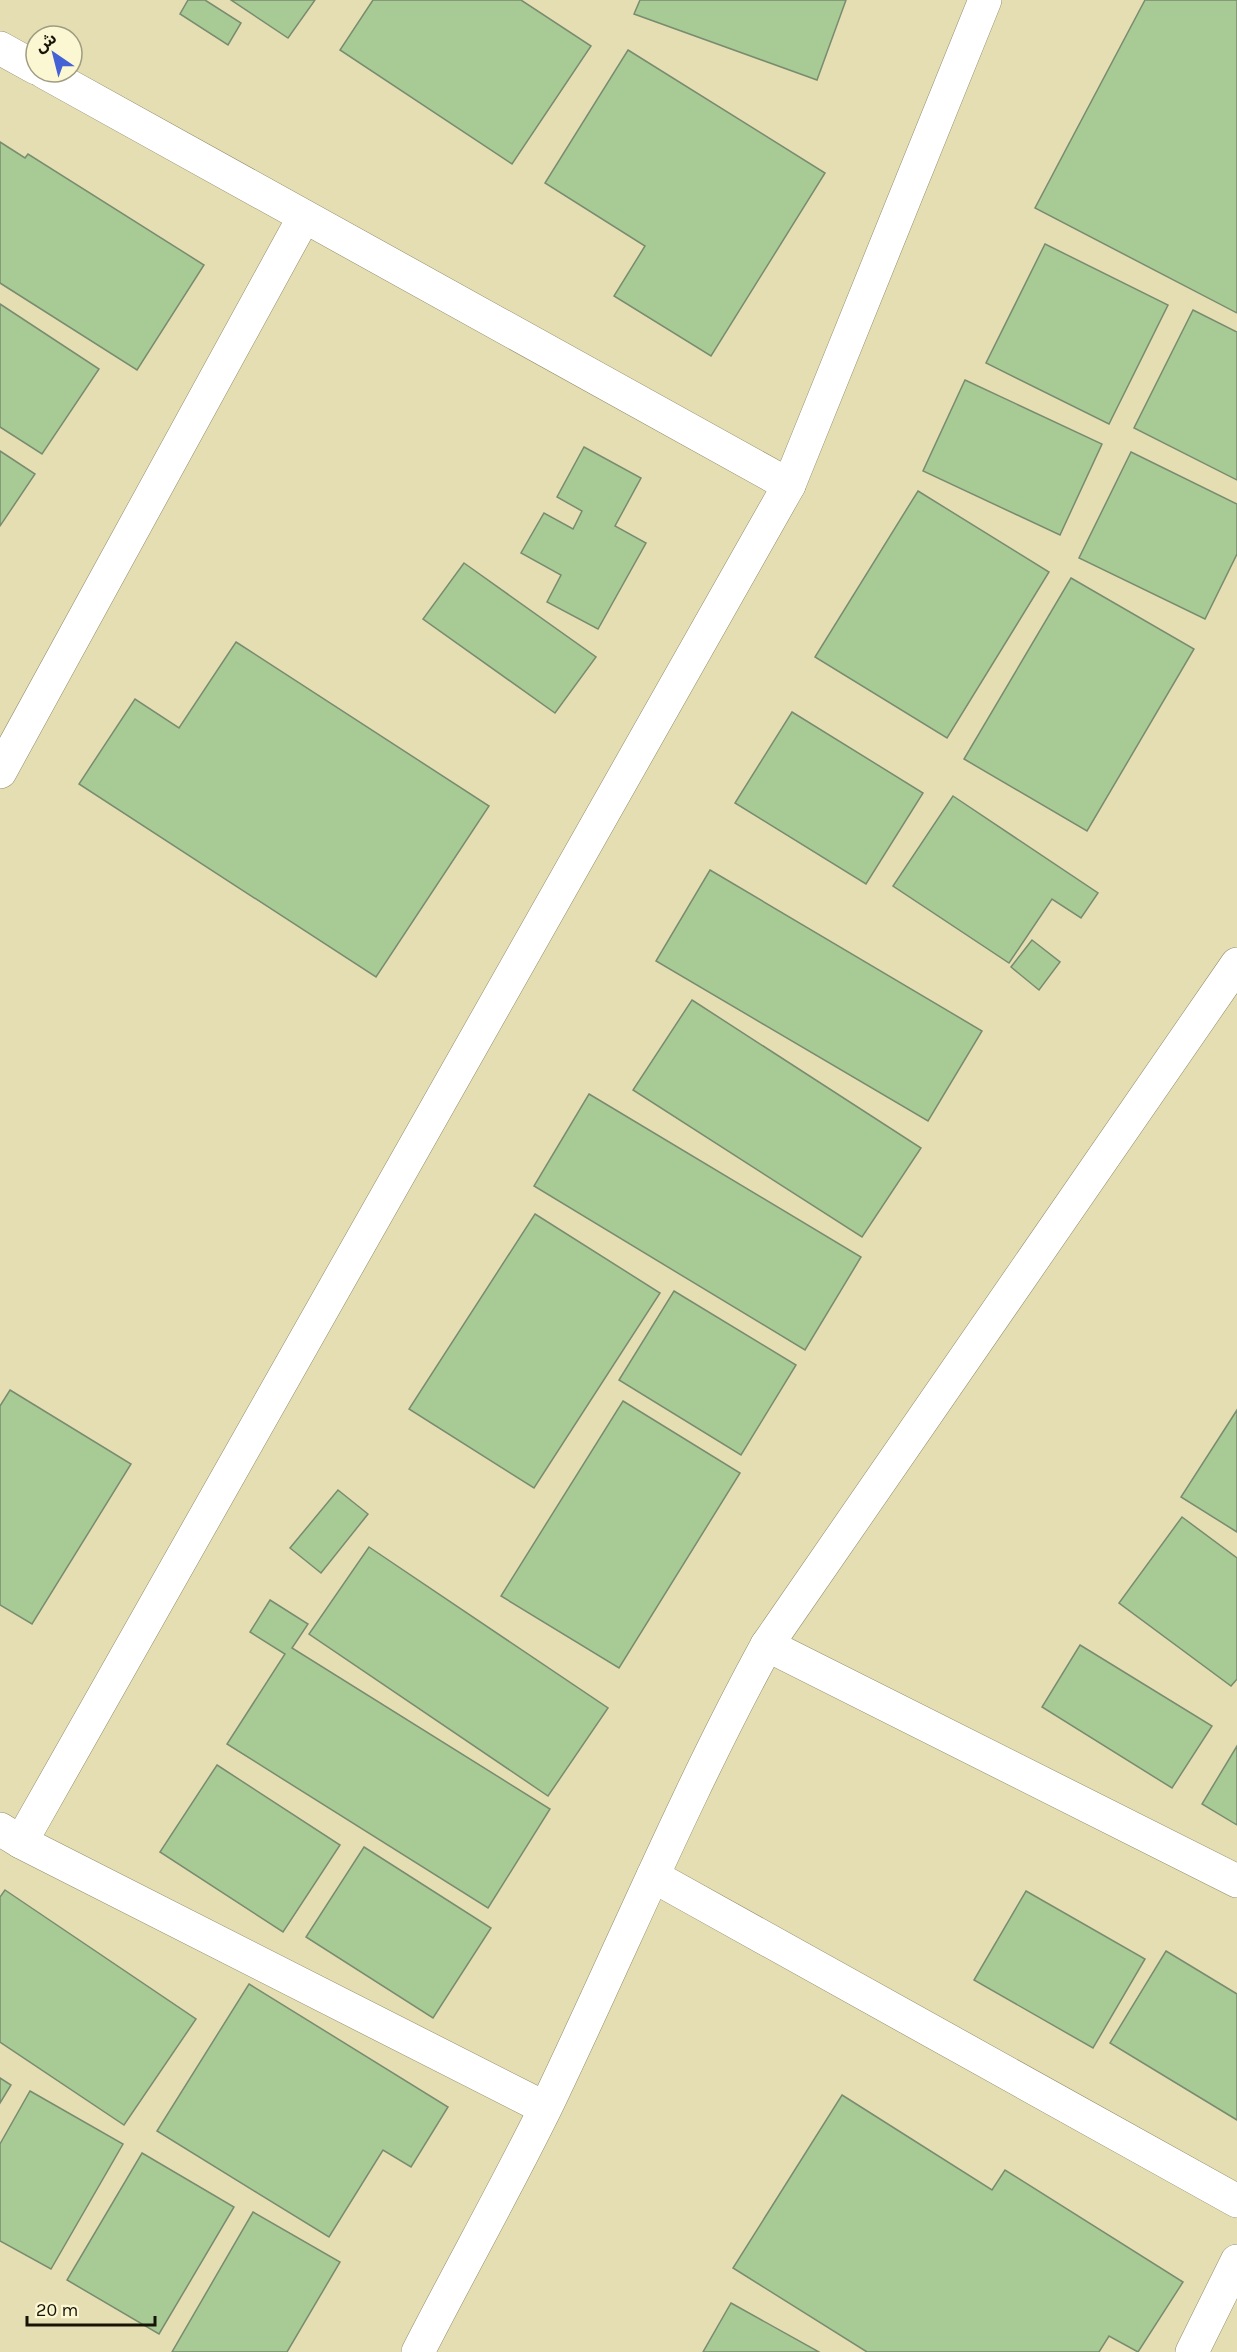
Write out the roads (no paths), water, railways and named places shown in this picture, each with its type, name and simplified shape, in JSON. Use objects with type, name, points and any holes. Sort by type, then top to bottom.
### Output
[{"type":"street","points":[[545,2108],[10,1835],[789,484],[985,0]]},
{"type":"street","points":[[0,48],[24,61]]},
{"type":"street","points":[[66,84],[789,484]]},
{"type":"street","points":[[0,772],[304,217]]},
{"type":"street","points":[[418,2352],[545,2108],[653,1876],[767,1645],[1237,964]]},
{"type":"street","points":[[767,1645],[1237,1881]]},
{"type":"street","points":[[653,1876],[1237,2201]]},
{"type":"street","points":[[1192,2352],[1237,2261]]}]
